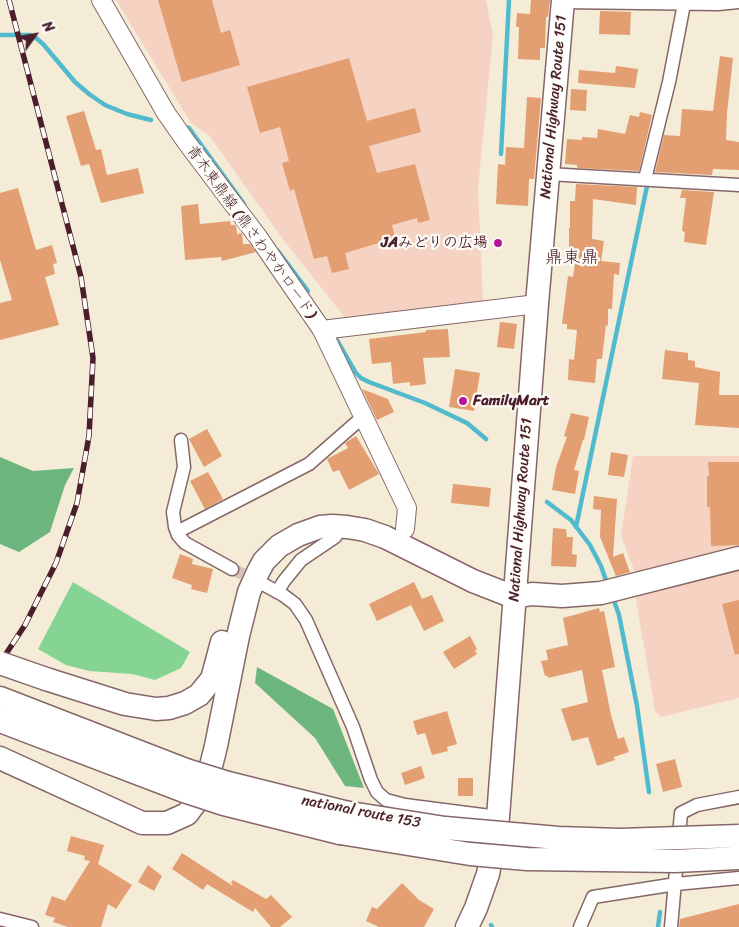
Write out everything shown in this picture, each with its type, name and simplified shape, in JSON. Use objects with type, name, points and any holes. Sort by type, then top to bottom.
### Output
[{"type":"highway","name":"National Highway Route 151","points":[[467,927],[488,874],[498,817],[520,592],[537,304],[563,1]]},
{"type":"highway","points":[[0,662],[125,704],[156,709],[169,708],[185,703],[199,695],[212,679],[231,606],[238,587],[248,569],[263,549],[281,534],[304,523],[332,516],[354,515],[376,519],[405,529],[520,592]]},
{"type":"highway","points":[[0,758],[142,823],[167,823],[187,814],[205,790],[216,746],[238,636],[249,592],[258,572],[270,554],[288,540],[320,527],[342,526],[365,530],[385,537],[473,581],[520,592],[569,596],[611,590],[739,558]]},
{"type":"highway","name":"national route 153","points":[[0,698],[15,720],[185,781],[470,854],[527,859],[675,861],[739,858]]},
{"type":"highway","name":"national route 153","points":[[342,822],[445,828],[558,838],[620,840],[739,836]]},
{"type":"main road","name":"青木東鼎線 (鼎さわやかロード)","points":[[101,0],[166,113],[186,143],[258,238],[322,330],[537,304]]},
{"type":"main road","points":[[322,330],[407,508],[405,529]]},
{"type":"street","points":[[563,1],[684,4],[739,2]]},
{"type":"street","points":[[645,179],[669,82],[684,4]]},
{"type":"street","points":[[548,174],[739,184]]},
{"type":"street","points":[[177,532],[309,464],[356,422],[364,420]]},
{"type":"street","points":[[181,440],[184,467],[173,512],[177,532],[185,543],[232,569]]},
{"type":"street","points":[[278,592],[284,581],[301,560],[335,537],[342,526]]},
{"type":"street","points":[[261,583],[295,604],[306,620],[353,727],[377,792],[386,800],[405,805],[498,817]]},
{"type":"street","points":[[671,927],[681,813],[697,805],[739,797]]},
{"type":"street","points":[[580,927],[593,897],[676,884],[739,878]]},
{"type":"street","points":[[0,919],[32,927]]},
{"type":"shaded area","points":[[116,0],[486,0],[493,36],[478,188],[483,301],[346,319],[282,238],[209,135],[191,123]]},
{"type":"shaded area","points":[[633,456],[739,456],[739,550],[636,575],[621,536]]},
{"type":"shaded area","points":[[739,568],[739,698],[661,717],[655,711],[635,594]]},
{"type":"green space","points":[[0,457],[33,471],[74,468],[65,485],[50,532],[19,552],[0,544]]},
{"type":"green space","points":[[73,582],[190,652],[181,668],[155,680],[132,674],[89,671],[66,665],[38,649]]},
{"type":"green space","points":[[257,667],[333,709],[364,788],[345,786],[315,738],[255,683]]},
{"type":"building","points":[[158,0],[212,0],[221,33],[230,30],[240,65],[182,82]]},
{"type":"building","points":[[531,0],[550,0],[548,17],[546,17],[545,48],[540,48],[540,60],[518,59],[519,27],[516,27],[517,13],[530,14]]},
{"type":"building","points":[[600,11],[631,12],[630,35],[599,34]]},
{"type":"building","points":[[720,56],[733,58],[726,140],[739,142],[739,170],[713,169],[712,175],[655,172],[664,135],[680,136],[682,109],[713,111]]},
{"type":"building","points":[[349,58],[367,121],[415,108],[421,132],[369,146],[377,173],[415,164],[430,220],[418,223],[417,218],[392,225],[395,238],[345,253],[349,269],[332,273],[327,256],[314,259],[294,189],[290,191],[282,163],[289,161],[280,127],[260,133],[247,87]]},
{"type":"building","points":[[616,66],[638,69],[635,88],[578,83],[579,70],[615,73]]},
{"type":"building","points":[[571,89],[587,90],[586,111],[570,110]]},
{"type":"building","points":[[527,97],[541,98],[534,179],[529,179],[528,206],[496,204],[498,164],[505,165],[506,147],[524,148]]},
{"type":"building","points":[[84,111],[96,150],[101,149],[107,175],[138,168],[144,193],[101,203],[89,164],[81,166],[66,116]]},
{"type":"building","points":[[640,112],[652,115],[639,171],[577,168],[577,165],[565,164],[567,139],[597,138],[598,129],[625,134],[630,115],[639,117]]},
{"type":"building","points":[[576,184],[637,187],[636,205],[593,199],[592,239],[604,241],[601,261],[620,263],[619,275],[614,274],[612,309],[608,309],[608,326],[606,325],[602,359],[597,359],[595,383],[568,380],[569,359],[574,360],[577,330],[567,329],[567,324],[562,324],[568,276],[573,277],[577,250],[569,249],[570,201],[575,201]]},
{"type":"building","points":[[18,188],[36,250],[52,245],[57,263],[53,264],[55,274],[45,277],[59,325],[0,340],[0,303],[12,300],[0,260],[0,193]]},
{"type":"building","points":[[682,190],[714,192],[706,245],[684,242],[685,232],[682,231],[686,198],[680,198]]},
{"type":"building","points":[[198,204],[200,224],[230,221],[231,225],[236,225],[237,234],[242,233],[243,244],[250,244],[256,252],[222,261],[221,257],[185,260],[181,206]]},
{"type":"building","points":[[500,322],[517,324],[514,349],[497,347]]},
{"type":"building","points":[[448,329],[450,357],[423,358],[426,384],[410,386],[410,382],[393,384],[391,362],[372,364],[369,339],[426,332],[426,330]]},
{"type":"building","points":[[665,350],[688,353],[688,360],[695,361],[695,367],[720,372],[719,395],[739,395],[739,428],[695,425],[699,383],[662,379]]},
{"type":"building","points":[[455,369],[480,373],[474,411],[449,407]]},
{"type":"building","points":[[362,389],[388,399],[394,412],[377,420]]},
{"type":"building","points":[[571,413],[589,417],[574,470],[579,471],[575,494],[552,490],[556,467],[567,437],[564,436]]},
{"type":"building","points":[[207,429],[222,456],[204,467],[189,439]]},
{"type":"building","points":[[356,436],[379,474],[349,490],[339,470],[333,472],[327,459],[348,448],[345,443]]},
{"type":"building","points":[[611,452],[628,455],[624,477],[608,475]]},
{"type":"building","points":[[708,462],[739,462],[739,545],[711,546],[710,507],[707,507]]},
{"type":"building","points":[[208,472],[223,499],[205,509],[190,481]]},
{"type":"building","points":[[453,484],[491,488],[489,507],[451,503]]},
{"type":"building","points":[[594,496],[617,499],[613,557],[623,553],[630,572],[616,576],[600,537],[601,510],[593,509]]},
{"type":"building","points":[[553,528],[566,529],[567,537],[573,537],[572,554],[577,555],[576,567],[551,566]]},
{"type":"building","points":[[180,554],[193,559],[192,564],[213,569],[207,593],[191,589],[192,585],[172,578]]},
{"type":"building","points":[[414,582],[422,599],[432,595],[444,621],[424,631],[411,605],[377,621],[369,604]]},
{"type":"building","points":[[739,600],[739,654],[735,655],[722,604]]},
{"type":"building","points":[[599,608],[600,612],[604,611],[615,667],[602,670],[611,715],[618,739],[624,737],[629,752],[614,757],[615,760],[597,766],[588,737],[572,741],[561,709],[588,702],[582,670],[548,678],[548,676],[545,676],[541,661],[548,660],[546,650],[568,645],[563,618]]},
{"type":"building","points":[[470,636],[477,649],[475,651],[477,654],[454,669],[443,652]]},
{"type":"building","points":[[447,711],[457,744],[447,747],[448,751],[432,755],[425,733],[417,735],[413,721]]},
{"type":"building","points":[[675,759],[682,787],[663,792],[656,764]]},
{"type":"building","points":[[421,766],[425,778],[405,785],[401,773]]},
{"type":"building","points":[[458,778],[473,778],[473,796],[458,796]]},
{"type":"building","points":[[71,836],[104,845],[98,864],[132,885],[116,909],[108,904],[101,927],[68,927],[53,922],[55,918],[45,915],[52,896],[65,901],[90,861],[84,860],[85,856],[67,851]]},
{"type":"building","points":[[182,853],[233,886],[231,882],[233,880],[266,899],[271,895],[292,917],[280,927],[271,927],[255,908],[253,912],[207,884],[203,890],[172,869]]},
{"type":"building","points":[[148,865],[162,876],[154,891],[138,882]]},
{"type":"building","points":[[402,883],[419,900],[434,909],[424,927],[379,927],[366,921],[372,907],[377,909]]},
{"type":"building","points":[[739,904],[739,927],[679,927],[680,919]]},
{"type":"waterway","points":[[501,154],[509,0]]},
{"type":"waterway","points":[[0,35],[30,35],[36,38],[75,82],[89,94],[105,105],[127,114],[151,120]]},
{"type":"waterway","points":[[184,127],[189,128],[244,204]]},
{"type":"waterway","points":[[576,527],[647,186]]},
{"type":"waterway","points":[[278,251],[308,291]]},
{"type":"waterway","points":[[337,340],[356,373],[361,378],[425,403],[467,423],[486,439]]},
{"type":"waterway","points":[[547,502],[571,520],[590,545],[601,566],[608,586]]},
{"type":"waterway","points":[[613,598],[619,615],[637,706],[649,792]]},
{"type":"waterway","points":[[658,927],[660,912]]},
{"type":"tunnel","points":[[232,569],[259,582]]},
{"type":"railway","points":[[0,663],[25,625],[56,563],[77,503],[89,436],[93,358],[81,277],[9,0]]},
{"type":"place","name":"JAみどりの広場","points":[[498,243]]},
{"type":"place","name":"FamilyMart","points":[[463,401]]},
{"type":"district","name":"鼎東鼎","points":[[572,258]]}]
